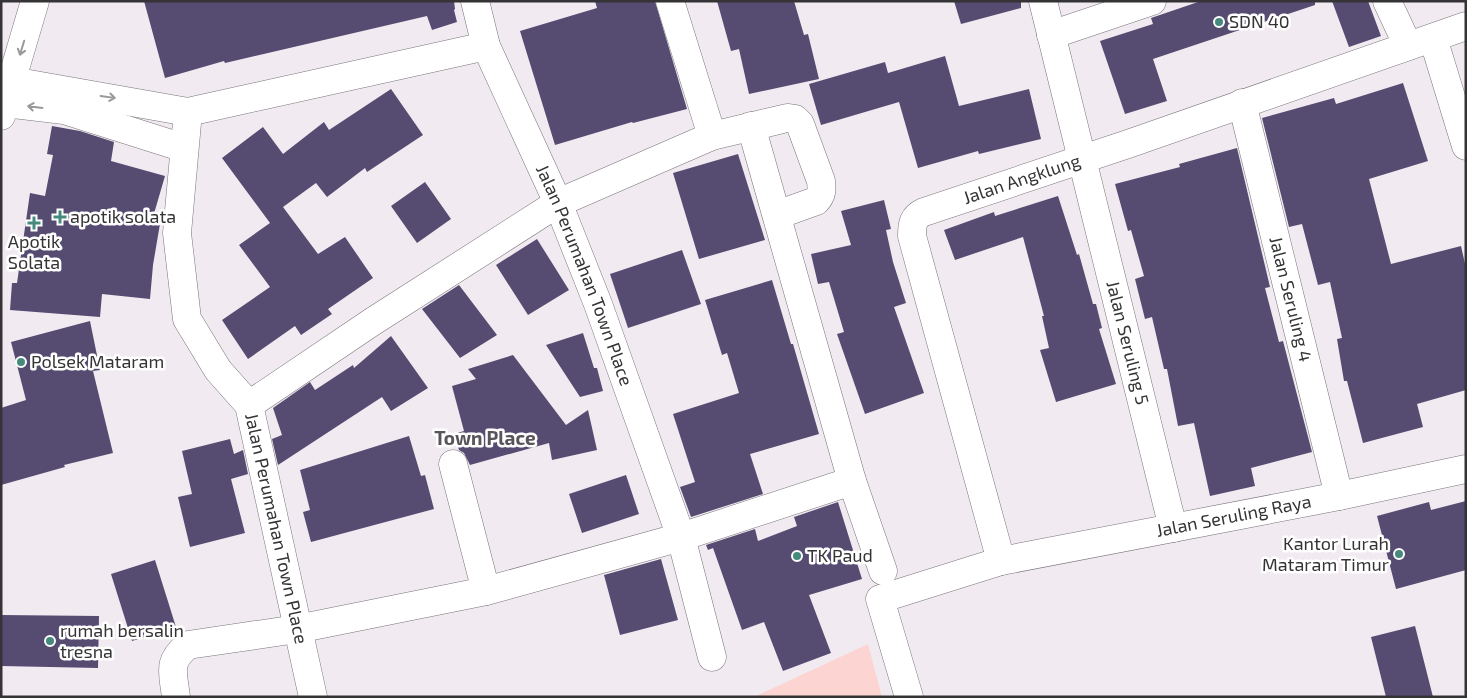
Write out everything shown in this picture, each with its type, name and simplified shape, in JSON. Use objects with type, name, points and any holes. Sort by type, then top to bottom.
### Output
[{"type":"street","points":[[6,100],[35,1]]},
{"type":"street","name":"Jalan Perumahan Town Place","points":[[475,1],[486,46],[558,203],[598,304],[682,537],[712,657]]},
{"type":"street","points":[[670,1],[712,136]]},
{"type":"street","name":"Jalan Seruling 5","points":[[1043,1],[1173,528]]},
{"type":"street","points":[[1051,35],[1152,1]]},
{"type":"street","points":[[1387,1],[1420,42],[1466,146]]},
{"type":"street","name":"Jalan Angklung","points":[[1001,561],[912,236],[913,220],[924,212],[1128,144],[1466,26]]},
{"type":"street","points":[[6,100],[60,90],[188,112],[486,46]]},
{"type":"street","points":[[6,100],[64,110],[184,148]]},
{"type":"street","name":"Jalan Seruling 4","points":[[1242,103],[1339,496]]},
{"type":"street","name":"Jalan Perumahan Town Place","points":[[188,112],[177,233],[187,319],[218,370],[249,405],[313,697]]},
{"type":"street","points":[[249,405],[372,322],[558,203],[712,136],[787,118],[794,119],[800,124],[821,181],[821,196],[816,201],[777,215]]},
{"type":"street","points":[[751,126],[852,482],[883,571]]},
{"type":"street","points":[[453,464],[486,591]]},
{"type":"street","name":"Jalan Seruling Raya","points":[[909,697],[880,599],[1001,561],[1339,496],[1466,469]]},
{"type":"street","points":[[176,697],[173,670],[174,660],[177,654],[188,645],[297,629],[486,591],[682,537],[852,482]]},
{"type":"shaded area","points":[[868,644],[882,697],[754,697]]},
{"type":"building","points":[[144,1],[454,1],[457,22],[432,30],[427,16],[225,63],[224,61],[165,78]]},
{"type":"building","points":[[595,1],[655,1],[687,109],[632,122],[555,145],[520,31],[597,8]]},
{"type":"building","points":[[717,1],[794,1],[804,35],[808,34],[819,79],[749,94],[739,49],[731,51]]},
{"type":"building","points":[[954,1],[1021,1],[1021,8],[961,24]]},
{"type":"building","points":[[1201,1],[1315,1],[1315,5],[1153,59],[1167,101],[1125,114],[1100,41],[1153,24],[1151,18]]},
{"type":"building","points":[[1332,1],[1368,1],[1381,36],[1349,47]]},
{"type":"building","points":[[945,56],[959,106],[1029,89],[1041,139],[979,154],[978,151],[918,168],[899,102],[821,125],[809,84],[885,62],[888,73]]},
{"type":"building","points":[[1403,83],[1428,161],[1369,179],[1391,264],[1461,246],[1466,268],[1466,390],[1417,404],[1423,427],[1363,443],[1347,381],[1344,381],[1337,339],[1342,338],[1330,282],[1318,285],[1302,224],[1289,227],[1262,118],[1334,98],[1336,104]]},
{"type":"building","points":[[391,89],[423,135],[367,172],[365,168],[327,197],[316,183],[283,207],[318,254],[345,237],[373,278],[328,309],[332,314],[301,335],[295,326],[248,359],[222,320],[270,287],[239,245],[270,223],[222,158],[263,127],[283,154],[324,122],[329,130]]},
{"type":"building","points":[[52,126],[80,131],[114,142],[111,161],[165,176],[153,217],[161,218],[153,265],[150,299],[102,294],[100,317],[10,310],[12,283],[17,283],[30,193],[45,196],[53,155],[47,154]]},
{"type":"building","points":[[1237,148],[1270,287],[1265,288],[1279,342],[1283,341],[1312,452],[1251,468],[1255,486],[1210,496],[1194,423],[1178,426],[1167,369],[1164,369],[1152,317],[1145,319],[1135,279],[1144,276],[1131,230],[1128,231],[1115,184],[1180,167],[1179,164]]},
{"type":"building","points":[[738,154],[765,240],[699,259],[673,173]]},
{"type":"building","points":[[425,182],[451,219],[417,243],[391,206]]},
{"type":"building","points":[[1058,196],[1077,255],[1079,254],[1093,304],[1096,304],[1102,328],[1099,329],[1116,384],[1056,402],[1040,350],[1049,348],[1042,316],[1044,316],[1023,237],[955,260],[944,230],[994,212],[995,216]]},
{"type":"building","points":[[884,200],[891,229],[886,230],[893,262],[906,303],[894,307],[924,393],[865,414],[837,334],[844,332],[829,282],[818,284],[811,254],[851,245],[841,211]]},
{"type":"building","points":[[537,239],[569,290],[528,315],[496,265]]},
{"type":"building","points":[[682,250],[701,304],[628,328],[610,274]]},
{"type":"building","points":[[772,280],[819,434],[750,454],[763,494],[691,517],[680,487],[695,482],[673,414],[739,393],[727,353],[722,355],[705,300]]},
{"type":"building","points":[[459,285],[497,335],[460,358],[422,309]]},
{"type":"building","points":[[90,321],[100,370],[93,371],[113,453],[64,465],[65,467],[1,485],[1,408],[26,400],[11,342]]},
{"type":"building","points":[[583,333],[594,368],[597,368],[603,391],[580,397],[546,345]]},
{"type":"building","points":[[391,336],[428,388],[391,411],[382,397],[278,465],[272,439],[282,435],[273,408],[310,382],[315,390],[353,365],[354,368]]},
{"type":"building","points":[[513,355],[566,425],[588,410],[597,450],[552,460],[549,443],[470,465],[464,453],[459,450],[454,434],[464,431],[452,386],[476,379],[468,369]]},
{"type":"building","points":[[409,436],[421,476],[425,475],[434,509],[311,542],[303,512],[310,510],[300,470]]},
{"type":"building","points":[[230,439],[234,454],[243,450],[248,474],[231,479],[245,533],[190,547],[178,497],[192,494],[182,451]]},
{"type":"building","points":[[626,475],[639,514],[582,533],[569,494]]},
{"type":"building","points":[[1466,501],[1466,570],[1396,589],[1377,516],[1429,502],[1431,510]]},
{"type":"building","points":[[838,502],[862,579],[809,595],[831,653],[783,671],[764,622],[742,630],[713,548],[708,550],[706,545],[755,529],[758,541],[797,526],[794,517]]},
{"type":"building","points":[[661,559],[678,620],[620,635],[604,575]]},
{"type":"building","points":[[155,560],[176,627],[132,641],[111,574]]},
{"type":"building","name":"rumah bersalin tresna","points":[[1,615],[99,616],[98,668],[1,666]]},
{"type":"building","points":[[1415,626],[1433,697],[1386,697],[1371,637]]},
{"type":"place","name":"SDN 40","points":[[1219,22]]},
{"type":"place","name":"apotik solata","points":[[60,217]]},
{"type":"place","name":"Apotik Solata","points":[[34,223]]},
{"type":"place","name":"Polsek Mataram","points":[[21,362]]},
{"type":"place","name":"Kantor Lurah Mataram Timur","points":[[1399,554]]},
{"type":"place","name":"TK Paud","points":[[797,556]]},
{"type":"place","name":"rumah bersalin tresna","points":[[50,641]]},
{"type":"district","name":"Town Place","points":[[485,438]]}]
